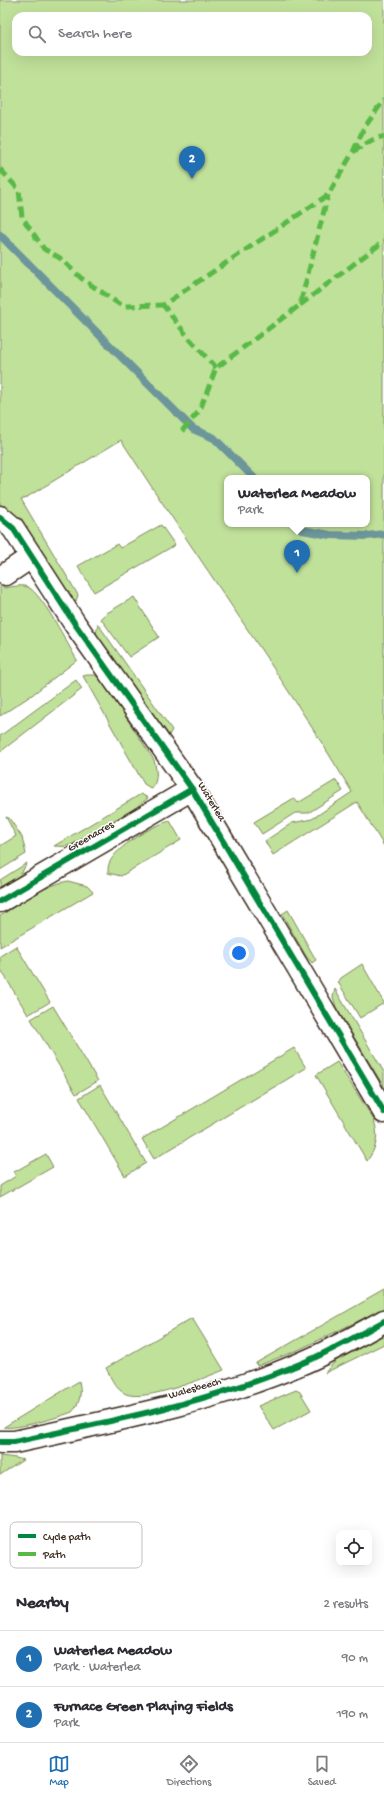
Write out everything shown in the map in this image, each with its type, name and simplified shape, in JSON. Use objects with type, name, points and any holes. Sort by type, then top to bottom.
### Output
[{"type":"street","name":"Waterlea","points":[[0,517],[12,528],[75,624],[192,789],[384,1112]]},
{"type":"street","points":[[6,574],[31,557]]},
{"type":"street","name":"Greenacres","points":[[0,901],[192,789]]},
{"type":"street","name":"Walesbeech","points":[[0,1442],[14,1442],[177,1405],[222,1393],[300,1364],[384,1321]]},
{"type":"green space","points":[[0,0],[384,0],[384,846],[357,802],[273,855],[265,841],[292,823],[312,819],[352,792],[325,747],[121,440],[27,497],[21,499],[78,595],[76,601],[67,594],[21,518],[14,520],[0,508]]},
{"type":"green space","points":[[161,525],[175,545],[94,592],[78,566],[117,544],[120,548]]},
{"type":"green space","points":[[0,580],[4,588],[25,586],[37,595],[43,602],[77,660],[32,695],[0,716]]},
{"type":"green space","points":[[134,597],[159,637],[129,657],[101,619],[107,613]]},
{"type":"green space","points":[[98,624],[172,730],[169,735],[99,641],[96,634]]},
{"type":"green space","points":[[95,675],[102,681],[154,760],[156,775],[152,789],[144,784],[83,676]]},
{"type":"green space","points":[[76,680],[82,689],[0,752],[0,736]]},
{"type":"green space","points":[[336,780],[343,791],[308,813],[295,813],[262,834],[254,822],[294,798],[298,803]]},
{"type":"green space","points":[[141,794],[148,798],[132,811],[109,826],[75,844],[54,846]]},
{"type":"green space","points":[[6,817],[9,818],[22,837],[26,854],[0,870],[0,846],[16,836]]},
{"type":"green space","points":[[170,821],[181,840],[121,876],[108,873],[109,865],[113,857],[126,844],[154,827]]},
{"type":"green space","points":[[27,863],[21,874],[0,889],[0,880]]},
{"type":"green space","points":[[68,881],[87,886],[93,892],[0,947],[0,916],[41,890]]},
{"type":"green space","points":[[288,910],[316,960],[312,963],[306,956],[282,914]]},
{"type":"green space","points":[[16,946],[50,1002],[28,1015],[0,968],[0,956]]},
{"type":"green space","points":[[362,964],[384,1003],[360,1018],[338,982],[341,978]]},
{"type":"green space","points":[[335,989],[384,1072],[384,1087],[336,1007],[333,997]]},
{"type":"green space","points":[[53,1006],[98,1081],[76,1094],[31,1019]]},
{"type":"green space","points":[[294,1048],[306,1068],[154,1159],[142,1139]]},
{"type":"green space","points":[[337,1062],[374,1120],[377,1137],[373,1151],[367,1161],[316,1075]]},
{"type":"green space","points":[[100,1085],[146,1163],[125,1176],[79,1098]]},
{"type":"green space","points":[[46,1154],[53,1167],[0,1197],[0,1186],[16,1176],[14,1172]]},
{"type":"green space","points":[[384,1290],[384,1308],[381,1310],[296,1351],[257,1366],[256,1363]]},
{"type":"green space","points":[[192,1318],[224,1370],[161,1392],[135,1396],[122,1392],[114,1383],[106,1368]]},
{"type":"green space","points":[[384,1335],[384,1344],[325,1373],[330,1366],[344,1355]]},
{"type":"green space","points":[[79,1381],[80,1398],[72,1412],[48,1420],[18,1427],[4,1427]]},
{"type":"green space","points":[[296,1390],[300,1392],[311,1410],[274,1430],[258,1406]]},
{"type":"green space","points":[[0,1456],[16,1458],[23,1460],[0,1475]]},
{"type":"waterway","points":[[0,235],[193,429],[214,438],[251,475]]},
{"type":"waterway","points":[[298,527],[302,530],[330,535],[367,536],[384,534]]},
{"type":"marked path","points":[[353,152],[364,128],[384,100]]},
{"type":"marked path","points":[[216,368],[188,337],[163,305],[328,195],[353,152],[372,140],[384,136]]},
{"type":"marked path","points":[[0,169],[19,190],[22,217],[44,249],[60,258],[81,278],[122,306],[163,305]]},
{"type":"marked path","points":[[182,431],[200,410],[216,368],[300,305],[328,195]]},
{"type":"marked path","points":[[300,305],[384,241]]},
{"type":"cycle path","points":[[0,517],[13,528],[75,624],[192,789],[384,1112]]},
{"type":"cycle path","points":[[0,901],[192,789]]},
{"type":"cycle path","points":[[0,1442],[14,1442],[159,1410],[230,1390],[266,1378],[311,1359],[343,1344],[384,1321]]},
{"type":"place","name":"Furnace Green Playing Fields","points":[[192,179]]},
{"type":"place","name":"Waterlea Meadow","points":[[297,573]]}]
